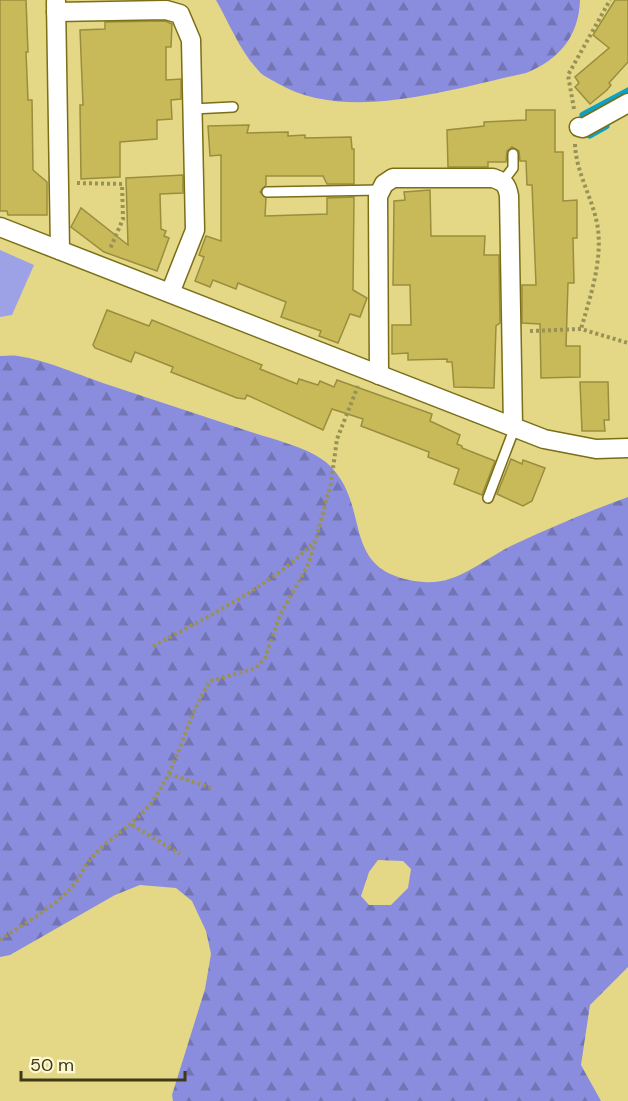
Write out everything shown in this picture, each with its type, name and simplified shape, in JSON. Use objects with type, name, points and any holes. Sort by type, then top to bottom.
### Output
[{"type":"street","points":[[60,250],[56,6],[166,10],[180,14],[191,40],[195,230],[170,293]]},
{"type":"street","points":[[579,126],[583,128],[628,104]]},
{"type":"street","points":[[372,373],[378,196],[384,184],[393,178],[493,178],[503,181],[508,186],[509,196],[514,426]]},
{"type":"street","points":[[0,227],[372,373],[554,441],[596,449],[628,448]]},
{"type":"lane","points":[[192,109],[233,107]]},
{"type":"lane","points":[[503,181],[513,168],[513,154]]},
{"type":"lane","points":[[267,192],[381,190]]},
{"type":"lane","points":[[488,498],[514,426]]},
{"type":"path","points":[[581,330],[598,267],[598,228],[575,152],[575,138],[579,126],[568,75],[610,0]]},
{"type":"path","points":[[59,182],[122,184],[123,219],[102,266]]},
{"type":"path","points":[[511,331],[581,330],[628,343]]},
{"type":"path","points":[[0,940],[49,907],[76,882],[88,862],[132,825],[155,797],[169,773],[197,704],[210,681],[256,668],[265,658],[280,615],[306,569],[316,540],[331,483],[337,439],[372,373]]},
{"type":"path","points":[[153,645],[260,584],[298,558],[316,540]]},
{"type":"path","points":[[169,773],[211,788]]},
{"type":"path","points":[[132,825],[180,854]]},
{"type":"green space","points":[[216,0],[580,0],[576,25],[565,45],[538,68],[526,73],[433,94],[367,102],[335,101],[304,95],[264,76],[246,54]]},
{"type":"green space","points":[[0,356],[18,356],[52,365],[290,444],[320,458],[341,480],[350,499],[367,552],[378,566],[396,576],[436,582],[460,575],[504,549],[628,497],[628,967],[590,1005],[581,1065],[601,1101],[173,1101],[172,1095],[205,989],[211,954],[206,931],[192,901],[176,888],[140,885],[115,895],[10,955],[0,957]],"holes":[[[378,860],[403,861],[411,869],[408,888],[391,905],[369,905],[361,896],[369,872]]]},
{"type":"shaded area","points":[[0,250],[34,265],[12,315],[0,317]]},
{"type":"building","points":[[0,0],[26,0],[28,52],[26,52],[28,100],[32,100],[33,170],[47,182],[47,215],[8,215],[7,211],[0,211]]},
{"type":"building","points":[[615,0],[628,0],[628,62],[609,83],[611,85],[607,90],[590,104],[575,87],[579,83],[575,77],[609,48],[593,35]]},
{"type":"building","points":[[165,21],[172,24],[171,47],[166,47],[166,80],[181,79],[181,99],[171,100],[172,119],[157,120],[157,139],[120,142],[120,177],[81,179],[80,105],[83,105],[80,30],[105,29],[105,22]]},
{"type":"building","points":[[526,110],[555,110],[555,152],[563,152],[563,201],[577,200],[577,238],[573,238],[574,283],[568,283],[566,346],[580,346],[580,377],[541,378],[540,324],[522,323],[522,285],[536,285],[532,185],[527,185],[526,161],[520,161],[519,151],[512,147],[507,151],[506,162],[488,162],[488,167],[448,167],[447,130],[484,126],[484,122],[526,120]]},
{"type":"building","points":[[249,125],[247,133],[288,132],[288,136],[305,135],[305,138],[351,137],[352,149],[354,149],[354,184],[327,184],[323,176],[266,176],[266,185],[260,192],[266,198],[265,216],[327,214],[327,198],[354,197],[353,290],[367,298],[360,317],[350,314],[338,343],[319,336],[321,331],[281,317],[286,302],[238,283],[236,289],[213,280],[210,287],[195,281],[204,257],[199,255],[206,236],[221,241],[221,155],[210,156],[208,126]]},
{"type":"building","points":[[183,175],[183,193],[160,194],[161,229],[166,231],[164,236],[169,238],[157,271],[104,252],[71,227],[81,208],[128,245],[126,178]]},
{"type":"building","points":[[430,190],[431,236],[485,236],[484,255],[499,255],[500,323],[496,326],[494,388],[454,387],[452,362],[447,362],[447,359],[408,360],[408,353],[392,354],[392,325],[411,325],[410,285],[393,285],[394,201],[405,200],[404,192]]},
{"type":"building","points":[[107,310],[149,326],[152,320],[262,365],[260,369],[297,384],[299,379],[318,385],[320,381],[334,387],[337,380],[432,414],[430,421],[460,435],[457,444],[462,448],[495,461],[482,495],[454,484],[459,469],[428,457],[429,452],[361,426],[363,419],[332,409],[323,430],[247,395],[245,399],[237,398],[171,372],[173,367],[135,352],[131,362],[95,348],[93,345]]},
{"type":"building","points":[[580,382],[608,382],[609,420],[604,420],[605,431],[582,431]]},
{"type":"building","points":[[511,459],[522,464],[523,460],[545,468],[532,501],[523,506],[497,494]]},
{"type":"waterway","points":[[583,115],[628,91]]},
{"type":"waterway","points":[[590,135],[606,126]]}]
